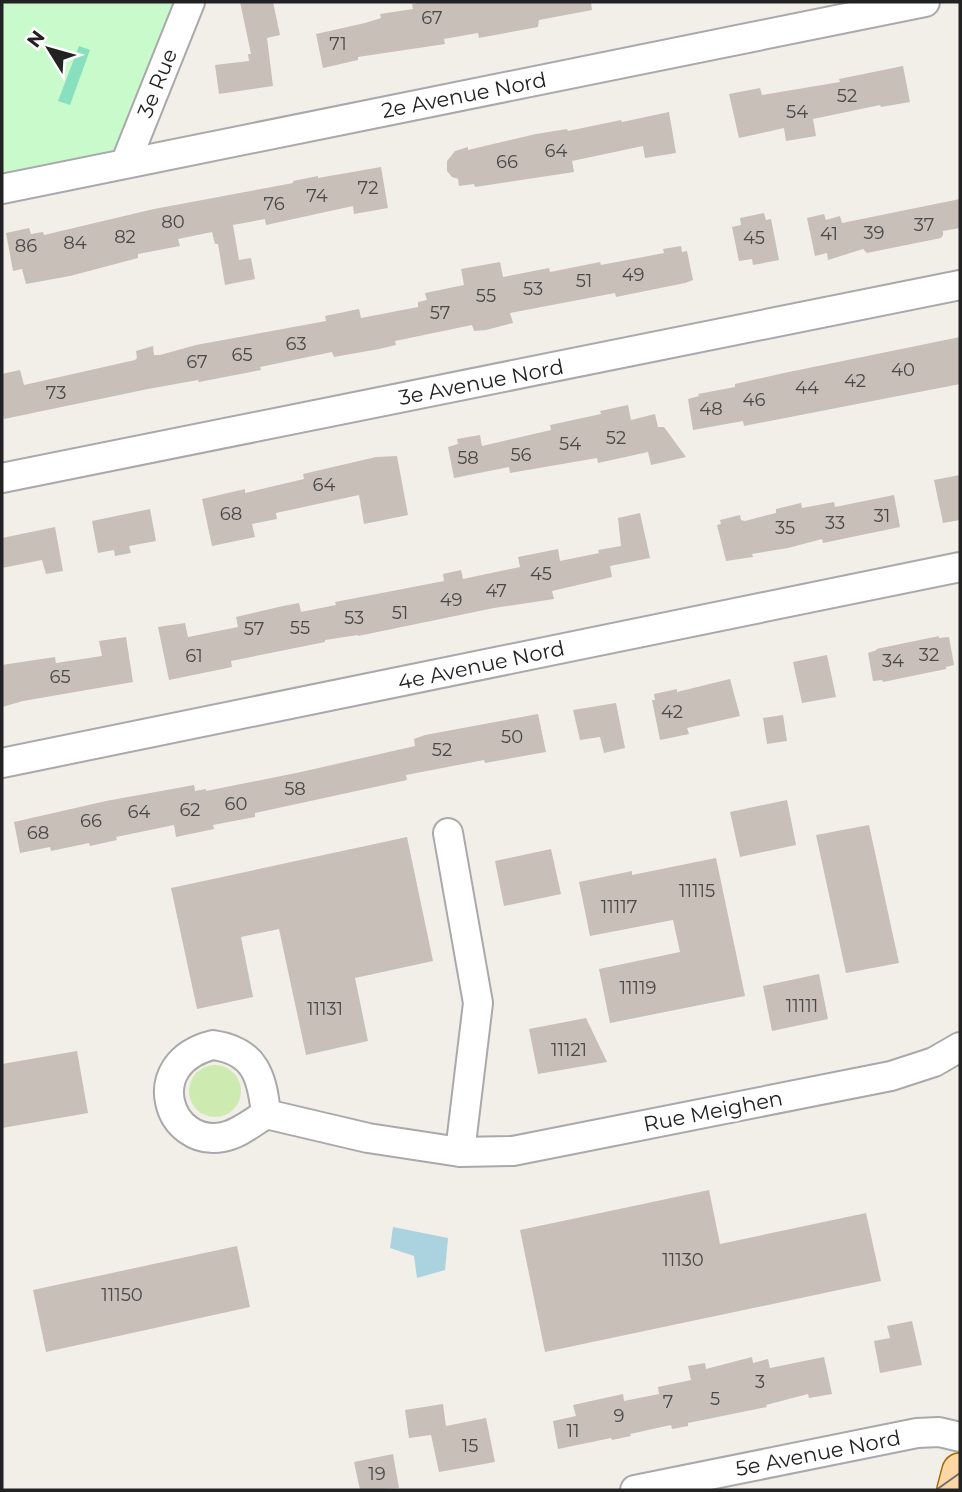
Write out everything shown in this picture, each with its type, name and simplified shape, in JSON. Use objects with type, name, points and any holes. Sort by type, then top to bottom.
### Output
[{"type":"main road","points":[[955,1490],[960,1471]]},
{"type":"street","name":"3e Rue","points":[[125,164],[190,2]]},
{"type":"street","name":"2e Avenue Nord","points":[[2,189],[925,2]]},
{"type":"street","name":"3e Avenue Nord","points":[[2,478],[960,285]]},
{"type":"street","name":"4e Avenue Nord","points":[[2,763],[960,567]]},
{"type":"street","points":[[448,832],[478,1003],[460,1152]]},
{"type":"street","name":"Rue Meighen","points":[[265,1114],[368,1138],[460,1152],[513,1150],[891,1076],[934,1062],[960,1047]]},
{"type":"street","name":"5e Avenue Nord","points":[[635,1490],[917,1433],[939,1432],[960,1437]]},
{"type":"green space","points":[[2,2],[177,2],[120,142],[112,152],[2,176]]},
{"type":"green space","points":[[79,46],[90,50],[70,105],[58,101]]},
{"type":"green space","points":[[215,1065],[225,1067],[233,1073],[239,1081],[239,1101],[233,1109],[225,1115],[215,1117],[205,1115],[197,1109],[191,1101],[189,1091],[191,1081],[197,1073],[205,1067]]},
{"type":"water","points":[[393,1227],[448,1238],[445,1270],[417,1278],[414,1256],[390,1248]]},
{"type":"building","points":[[240,2],[273,2],[280,35],[267,38],[273,86],[219,94],[215,65],[249,61],[248,54],[251,54]]},
{"type":"building","points":[[591,2],[592,10],[539,20],[538,27],[479,38],[478,33],[444,39],[445,44],[358,57],[358,60],[323,68],[316,34],[381,18],[380,14],[413,9],[412,4]]},
{"type":"building","points":[[903,66],[910,102],[880,105],[813,119],[816,136],[786,141],[784,128],[739,138],[729,94],[760,88],[762,95],[840,82],[839,79]]},
{"type":"building","points":[[669,112],[676,153],[645,158],[643,146],[572,161],[574,172],[475,187],[474,184],[459,186],[458,179],[447,171],[447,161],[455,151],[468,147],[468,150],[536,134],[568,131]]},
{"type":"building","points":[[381,167],[388,208],[354,214],[353,206],[266,225],[265,219],[233,225],[239,260],[251,258],[255,279],[225,285],[218,244],[215,244],[212,232],[178,239],[180,246],[138,254],[138,258],[70,276],[26,284],[22,269],[13,271],[6,233],[29,228],[31,234],[43,232],[44,235],[154,209],[318,176]]},
{"type":"building","points":[[960,199],[960,228],[943,231],[941,238],[867,253],[863,249],[828,260],[827,253],[815,256],[807,218],[824,214],[826,220],[840,216],[842,223]]},
{"type":"building","points":[[764,213],[766,220],[771,219],[779,260],[753,265],[752,259],[739,261],[732,227],[741,225],[740,218]]},
{"type":"building","points":[[681,246],[682,252],[687,251],[693,280],[685,283],[616,297],[615,293],[510,313],[513,323],[486,330],[474,331],[472,325],[395,341],[396,345],[379,349],[334,357],[332,352],[260,367],[261,370],[148,389],[4,419],[2,374],[20,370],[24,385],[135,360],[136,351],[153,346],[154,355],[160,355],[196,345],[326,321],[325,316],[359,309],[361,318],[418,307],[418,302],[427,300],[425,293],[464,285],[461,269],[500,262],[503,277],[549,268],[550,272],[600,262],[601,265],[664,253],[663,249]]},
{"type":"building","points":[[960,337],[960,384],[744,426],[743,421],[693,430],[688,399],[699,396],[698,394],[784,373]]},
{"type":"building","points":[[628,405],[631,420],[655,414],[658,427],[664,427],[686,457],[651,465],[648,452],[598,463],[597,458],[510,473],[509,467],[454,478],[448,447],[458,444],[457,439],[480,435],[482,446],[551,430],[550,425]]},
{"type":"building","points":[[397,456],[408,515],[364,524],[359,495],[276,513],[277,519],[252,524],[255,537],[212,546],[202,499],[245,489],[245,493],[304,479],[303,474],[376,457]]},
{"type":"building","points":[[960,475],[960,520],[943,523],[934,480]]},
{"type":"building","points":[[894,495],[900,527],[823,543],[822,539],[752,554],[753,557],[726,561],[717,525],[721,524],[720,520],[740,515],[741,520],[745,521],[801,503],[802,508],[834,502],[835,507]]},
{"type":"building","points":[[150,509],[156,541],[129,546],[131,553],[115,556],[114,550],[98,553],[92,521]]},
{"type":"building","points":[[640,513],[650,558],[610,566],[612,577],[552,591],[554,599],[325,640],[231,661],[232,667],[169,680],[158,627],[185,623],[188,637],[238,627],[236,617],[283,606],[299,603],[301,612],[336,605],[335,602],[444,581],[443,574],[461,570],[463,579],[520,567],[518,557],[558,549],[560,561],[599,553],[598,550],[621,546],[618,518]]},
{"type":"building","points":[[55,527],[63,571],[46,574],[42,560],[2,568],[2,538]]},
{"type":"building","points":[[939,636],[949,637],[954,665],[883,682],[873,681],[868,653]]},
{"type":"building","points":[[126,637],[133,682],[2,707],[2,665],[55,657],[56,663],[102,656],[99,641]]},
{"type":"building","points":[[827,655],[836,697],[802,703],[793,662]]},
{"type":"building","points":[[730,679],[740,716],[687,728],[689,734],[660,740],[652,700],[655,700],[654,694],[677,689],[677,692]]},
{"type":"building","points":[[616,703],[625,748],[604,753],[600,737],[580,740],[573,710]]},
{"type":"building","points":[[538,714],[546,752],[485,763],[484,760],[406,775],[407,780],[255,813],[255,817],[213,825],[214,829],[176,837],[174,825],[116,837],[117,840],[90,846],[89,843],[51,851],[50,847],[20,853],[14,822],[194,785],[195,791],[206,791],[301,772],[415,746],[414,739],[425,735]]},
{"type":"building","points":[[783,715],[787,741],[767,744],[763,718]]},
{"type":"building","points":[[787,800],[796,845],[740,857],[730,812]]},
{"type":"building","points":[[869,825],[899,963],[846,973],[816,835]]},
{"type":"building","points":[[407,837],[433,961],[355,978],[368,1041],[306,1055],[279,929],[241,937],[253,997],[197,1009],[171,888]]},
{"type":"building","points":[[551,849],[561,894],[504,906],[495,861]]},
{"type":"building","points":[[716,858],[745,996],[610,1023],[599,969],[680,952],[673,920],[590,936],[579,882],[632,871],[632,875]]},
{"type":"building","points":[[819,974],[828,1019],[772,1031],[763,986]]},
{"type":"building","points":[[586,1018],[607,1062],[538,1074],[529,1029]]},
{"type":"building","points":[[77,1051],[88,1113],[2,1128],[2,1064]]},
{"type":"building","points":[[709,1190],[720,1244],[866,1213],[881,1281],[545,1352],[520,1230]]},
{"type":"building","points":[[237,1246],[250,1307],[46,1352],[33,1290]]},
{"type":"building","points":[[912,1321],[922,1365],[880,1373],[874,1341],[890,1338],[887,1326]]},
{"type":"building","points":[[752,1357],[753,1363],[768,1359],[770,1368],[824,1357],[832,1394],[809,1398],[808,1394],[766,1405],[767,1407],[688,1423],[688,1426],[672,1429],[671,1425],[630,1434],[631,1436],[558,1449],[553,1421],[576,1416],[573,1405],[623,1394],[624,1401],[659,1394],[658,1387],[691,1380],[688,1366],[705,1363],[706,1369]]},
{"type":"building","points":[[443,1404],[446,1426],[486,1418],[495,1462],[439,1472],[431,1435],[409,1438],[405,1410]]},
{"type":"building","points":[[393,1454],[399,1488],[360,1490],[354,1462]]},
{"type":"tram line","points":[[936,1490],[960,1473]]}]
